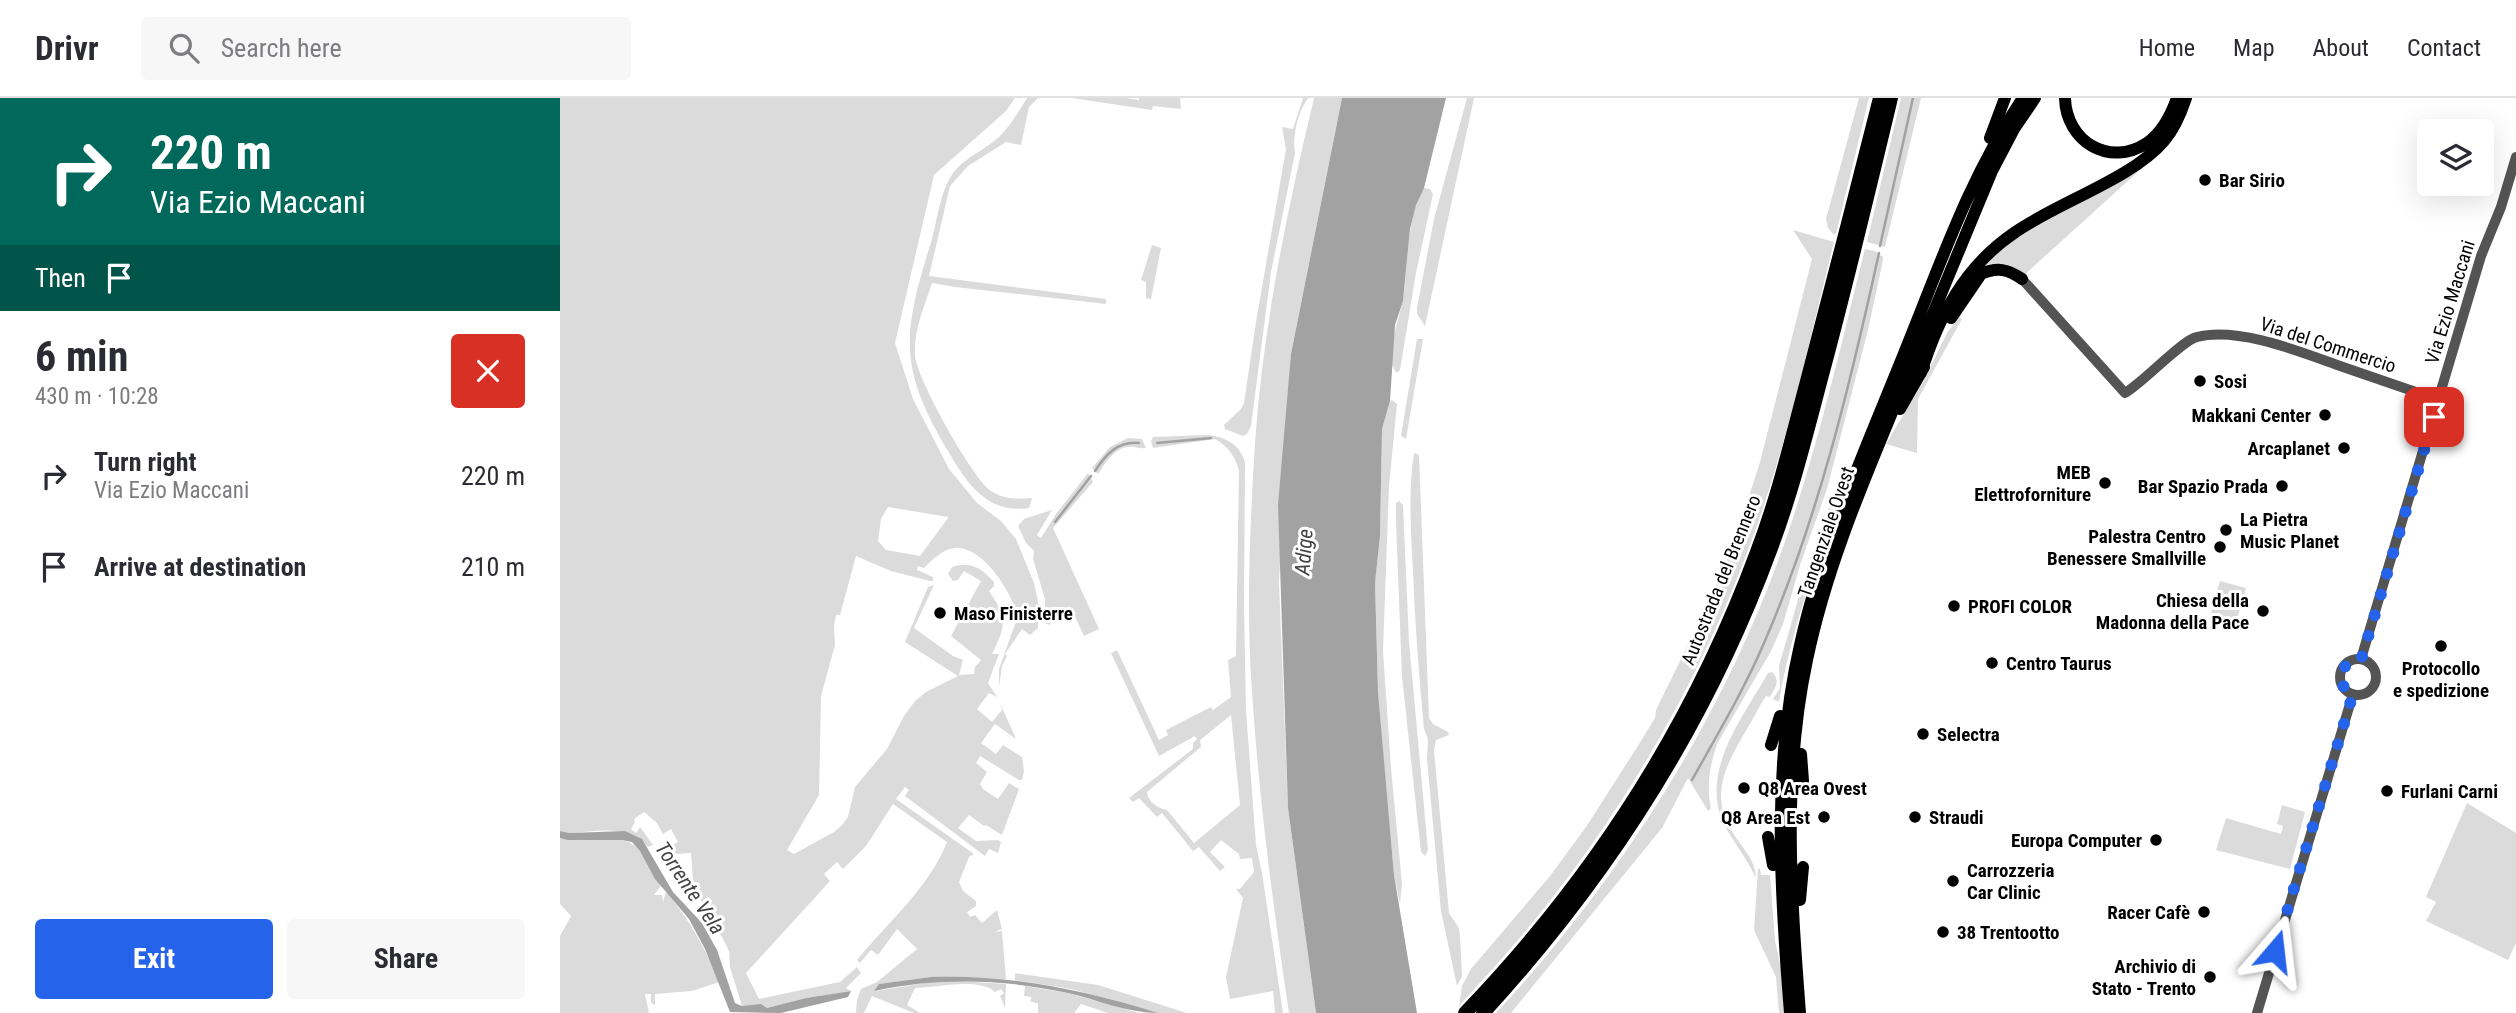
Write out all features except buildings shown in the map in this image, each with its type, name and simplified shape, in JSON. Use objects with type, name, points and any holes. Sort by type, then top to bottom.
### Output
[{"type":"highway","name":"Autostrada del Brennero","points":[[1483,1013],[1558,927],[1640,812],[1694,720],[1733,641],[1771,549],[1793,485],[1851,240],[1880,98]]},
{"type":"highway","name":"Autostrada del Brennero","points":[[1465,1013],[1550,918],[1618,827],[1683,716],[1722,638],[1757,552],[1781,483],[1891,98]]},
{"type":"highway","points":[[1979,172],[2006,98]]},
{"type":"highway","name":"Tangenziale Ovest","points":[[1800,1013],[1791,958],[1780,848],[1781,779],[1787,715],[1799,646],[1828,543],[1979,172],[2023,98]]},
{"type":"highway","name":"Tangenziale Ovest","points":[[1790,1013],[1790,808],[1797,720],[1807,660],[1824,594],[1846,527],[1992,171],[2014,129],[2035,98]]},
{"type":"highway","points":[[2065,98],[2066,117],[2078,135],[2099,150],[2118,152],[2137,148],[2153,138],[2168,119],[2177,98]]},
{"type":"highway","points":[[1921,373],[1945,313],[1960,285],[1975,267],[2015,232],[2145,158],[2172,130],[2186,98]]},
{"type":"highway","points":[[1882,437],[1977,277],[1989,270],[2001,269],[2022,279]]},
{"type":"highway","points":[[1771,745],[1777,730],[1788,666],[1799,646]]},
{"type":"highway","points":[[1803,781],[1800,763],[1810,685],[1807,660]]},
{"type":"highway","points":[[1768,837],[1772,853],[1778,939],[1791,958],[1802,943],[1799,889],[1803,867]]},
{"type":"street","name":"Via Ezio Maccani","points":[[2353,694],[2342,685],[2340,674],[2348,662],[2361,659],[2481,256],[2501,207],[2516,157]]},
{"type":"street","name":"Via del Commercio","points":[[2022,279],[2125,393],[2195,337],[2218,336],[2243,337],[2278,344],[2439,400]]},
{"type":"street","points":[[2256,1013],[2353,694],[2368,692],[2376,681],[2374,668],[2361,659]]},
{"type":"shaded area","points":[[560,98],[1015,98],[1006,111],[934,175],[895,343],[913,399],[949,469],[977,503],[1001,521],[1016,539],[1034,583],[1038,601],[1038,628],[1030,635],[1022,629],[1005,654],[1007,656],[1002,666],[999,687],[999,669],[1018,616],[1001,581],[983,560],[961,548],[946,550],[924,568],[918,566],[917,570],[933,577],[933,581],[930,581],[891,571],[856,556],[840,615],[836,615],[835,645],[821,696],[819,795],[787,850],[794,854],[842,825],[848,817],[855,787],[887,749],[915,701],[926,692],[958,676],[905,642],[928,587],[934,585],[914,628],[953,656],[963,660],[959,675],[974,674],[975,667],[981,660],[951,636],[981,581],[964,571],[958,580],[953,581],[948,574],[952,567],[959,565],[970,565],[985,573],[994,582],[989,591],[999,608],[1003,622],[992,654],[999,654],[988,683],[997,697],[989,693],[977,709],[992,722],[1002,710],[1000,703],[1016,739],[995,724],[981,743],[996,754],[1003,745],[1022,757],[1024,771],[1022,780],[1019,780],[980,756],[976,763],[987,772],[980,784],[983,789],[998,799],[1009,783],[1019,789],[1002,835],[969,815],[958,828],[976,841],[998,840],[1001,842],[998,853],[989,849],[985,856],[905,796],[909,790],[905,787],[896,799],[974,854],[969,857],[959,882],[963,891],[976,901],[976,906],[967,912],[970,917],[975,915],[982,923],[997,910],[1002,929],[994,932],[1002,931],[1006,979],[931,977],[880,984],[875,991],[944,980],[1006,984],[1005,1008],[1000,996],[1004,993],[1001,989],[995,992],[978,985],[957,984],[915,988],[907,1005],[920,1013],[872,996],[864,1013],[856,1013],[861,989],[877,982],[917,949],[897,929],[878,955],[871,950],[860,963],[857,960],[919,890],[947,842],[893,804],[866,846],[843,869],[837,862],[824,874],[830,881],[746,973],[759,999],[840,982],[857,967],[861,973],[846,988],[851,991],[767,1008],[742,1006],[730,967],[729,951],[710,922],[693,881],[691,853],[676,854],[672,845],[678,842],[671,829],[663,834],[657,823],[644,812],[634,819],[631,829],[636,833],[640,827],[653,845],[648,847],[640,839],[622,832],[560,831]],"holes":[[[888,507],[948,517],[920,556],[886,550],[878,541],[881,519]]]},
{"type":"shaded area","points":[[1027,98],[1038,98],[1029,107],[1021,145],[1006,142],[968,166],[950,186],[929,276],[1106,299],[1106,304],[932,283],[920,318],[915,347],[918,368],[925,385],[971,468],[991,491],[1001,496],[1032,498],[1029,508],[1015,509],[1003,507],[982,496],[965,478],[933,425],[921,398],[913,374],[910,350],[915,301],[942,196],[949,180],[963,162],[999,137]]},
{"type":"shaded area","points":[[1072,98],[1180,98],[1181,109],[1153,106],[1152,110]]},
{"type":"shaded area","points":[[1303,98],[1308,98],[1301,110],[1295,132],[1295,153],[1271,272],[1251,426],[1243,436],[1225,429],[1224,425],[1244,403],[1286,149],[1282,127],[1293,129]]},
{"type":"shaded area","points":[[1314,98],[1342,98],[1291,354],[1279,582],[1288,808],[1316,1013],[1289,1013],[1258,772],[1250,661],[1249,567],[1255,443],[1270,312]]},
{"type":"shaded area","points":[[1467,98],[1474,98],[1425,326],[1417,314],[1417,308],[1434,219]]},
{"type":"shaded area","points":[[1859,98],[1869,98],[1836,234],[1833,234],[1826,219]]},
{"type":"shaded area","points":[[1901,98],[1921,98],[1885,247],[1867,242]]},
{"type":"shaded area","points":[[2161,151],[2023,276],[2019,271],[1969,279],[2009,241]]},
{"type":"shaded area","points":[[1424,188],[1430,189],[1433,194],[1416,273],[1400,370],[1397,373],[1392,364],[1392,348],[1403,299],[1411,225],[1418,198]]},
{"type":"shaded area","points":[[1793,230],[1834,242],[1783,442],[1763,508],[1723,613],[1673,714],[1615,811],[1538,915],[1459,1006],[1462,986],[1471,969],[1550,876],[1586,827],[1636,749],[1655,718],[1656,710],[1708,604],[1736,537],[1760,462],[1812,259]]},
{"type":"shaded area","points":[[1152,245],[1161,248],[1151,299],[1146,298],[1146,282],[1141,280]]},
{"type":"shaded area","points":[[1865,249],[1875,251],[1883,260],[1827,489],[1783,624],[1771,651],[1717,744],[1709,776],[1711,808],[1708,811],[1688,778],[1662,828],[1511,1013],[1496,1013],[1586,906],[1628,849],[1702,729],[1734,666],[1762,602],[1799,501]]},
{"type":"shaded area","points":[[1959,317],[1962,319],[1918,399],[1917,453],[1886,444],[1923,382],[1947,333]]},
{"type":"shaded area","points":[[1417,339],[1423,339],[1406,439],[1401,436]]},
{"type":"shaded area","points":[[1392,400],[1397,404],[1389,486],[1383,651],[1402,884],[1400,904],[1394,875],[1378,692],[1375,583],[1380,536],[1382,429]]},
{"type":"shaded area","points":[[1153,437],[1219,437],[1235,446],[1245,462],[1246,711],[1256,845],[1283,1013],[1275,1013],[1273,991],[1230,999],[1226,977],[1243,898],[1236,889],[1240,889],[1254,872],[1252,858],[1240,859],[1239,854],[1221,840],[1210,852],[1225,867],[1220,871],[1199,847],[1193,851],[1162,813],[1157,817],[1139,798],[1133,802],[1129,798],[1193,749],[1193,743],[1197,739],[1195,736],[1159,756],[1111,653],[1117,650],[1159,740],[1168,735],[1166,730],[1211,707],[1213,710],[1231,697],[1228,660],[1236,656],[1239,471],[1228,449],[1215,439],[1153,448]],"holes":[[[1231,715],[1240,805],[1194,843],[1167,810],[1151,802],[1147,792],[1201,747],[1200,740]]]},
{"type":"shaded area","points":[[1128,438],[1142,439],[1146,448],[1123,448],[1110,457],[1098,474],[1092,468],[1110,447]]},
{"type":"shaded area","points":[[1414,453],[1419,455],[1429,718],[1449,735],[1436,740],[1434,750],[1449,913],[1459,928],[1460,936],[1462,976],[1457,986],[1441,911],[1427,759],[1428,739],[1424,729],[1419,670],[1410,512]]},
{"type":"shaded area","points":[[1843,469],[1851,471],[1809,585],[1779,702],[1773,699],[1780,688],[1779,666],[1808,565]]},
{"type":"shaded area","points":[[1088,473],[1093,482],[1053,528],[1099,629],[1084,636],[1073,612],[1051,622],[1050,625],[1045,623],[1045,599],[1033,559],[1034,551],[1026,543],[1018,526],[1024,519],[1052,510],[1037,535],[1041,538]]},
{"type":"shaded area","points":[[1399,501],[1403,505],[1409,642],[1428,850],[1425,856],[1421,852],[1402,677],[1396,522],[1396,503]]},
{"type":"shaded area","points":[[2220,581],[2246,588],[2235,627],[2209,620]]},
{"type":"shaded area","points":[[1772,672],[1777,681],[1775,687],[1770,697],[1766,696],[1763,700],[1733,753],[1721,790],[1725,816],[1750,859],[1756,878],[1723,822],[1717,802],[1717,783],[1721,763],[1737,725],[1768,673]]},
{"type":"shaded area","points":[[2467,803],[2516,833],[2516,943],[2508,960],[2426,921],[2436,902],[2426,897]]},
{"type":"shaded area","points":[[2282,805],[2305,812],[2290,869],[2216,850],[2226,818],[2281,834],[2283,826],[2277,824]]},
{"type":"shaded area","points":[[560,838],[617,839],[634,845],[661,886],[654,895],[662,895],[663,902],[666,892],[675,903],[696,935],[719,982],[692,991],[655,994],[655,1005],[651,1003],[651,994],[645,994],[649,1013],[560,1013],[560,936],[571,916],[560,904]]},
{"type":"shaded area","points":[[1758,869],[1761,875],[1770,875],[1784,1013],[1779,1013],[1776,977],[1754,930]]},
{"type":"shaded area","points":[[1015,973],[1098,985],[1187,1013],[1158,1013],[1071,989],[1015,980]]},
{"type":"shaded area","points":[[1025,986],[1068,993],[1139,1013],[1108,1013],[1081,1004],[1074,1013],[1038,1013],[1038,1003],[1031,1002],[1031,997],[1024,996]]},
{"type":"water","name":"Adige","points":[[1342,98],[1446,98],[1424,188],[1410,229],[1403,301],[1395,325],[1390,401],[1382,429],[1380,536],[1375,583],[1378,692],[1394,875],[1417,1013],[1316,1013],[1288,808],[1278,505],[1291,354]]},
{"type":"water","points":[[560,831],[625,831],[642,839],[673,892],[702,923],[717,950],[735,1003],[742,1006],[761,1004],[767,1008],[851,991],[848,997],[781,1013],[730,1012],[705,949],[689,919],[655,879],[632,842],[567,840],[560,838]]},
{"type":"water","points":[[931,977],[989,978],[1046,985],[1158,1013],[1124,1009],[1044,988],[995,983],[922,983],[874,991],[879,984]]},
{"type":"waterway","points":[[1880,246],[1913,98]]},
{"type":"waterway","points":[[1692,780],[1756,661],[1801,548],[1844,402],[1879,253]]},
{"type":"waterway","points":[[1157,443],[1211,438]]},
{"type":"waterway","points":[[1095,471],[1119,446],[1139,443]]},
{"type":"waterway","points":[[1055,522],[1091,476]]},
{"type":"place","name":"Bar Sirio","points":[[2205,180]]},
{"type":"place","name":"Sosi","points":[[2200,381]]},
{"type":"place","name":"Makkani Center","points":[[2325,415]]},
{"type":"place","name":"Arcaplanet","points":[[2344,448]]},
{"type":"place","name":"MEB Elettroforniture","points":[[2105,483]]},
{"type":"place","name":"Bar Spazio Prada","points":[[2282,486]]},
{"type":"place","name":"La Pietra Music Planet","points":[[2226,530]]},
{"type":"place","name":"Palestra Centro Benessere Smallville","points":[[2220,547]]},
{"type":"place","name":"PROFI COLOR","points":[[1954,606]]},
{"type":"place","name":"Chiesa della Madonna della Pace","points":[[2263,611]]},
{"type":"place","name":"Maso Finisterre","points":[[940,613]]},
{"type":"place","name":"Protocollo e spedizione","points":[[2441,646]]},
{"type":"place","name":"Centro Taurus","points":[[1992,663]]},
{"type":"place","name":"Selectra","points":[[1923,734]]},
{"type":"place","name":"Q8 Area Ovest","points":[[1744,788]]},
{"type":"place","name":"Furlani Carni","points":[[2387,791]]},
{"type":"place","name":"Q8 Area Est","points":[[1824,817]]},
{"type":"place","name":"Straudi","points":[[1915,817]]},
{"type":"place","name":"Europa Computer","points":[[2156,840]]},
{"type":"place","name":"Carrozzeria Car Clinic","points":[[1953,881]]},
{"type":"place","name":"Racer Cafè","points":[[2204,912]]},
{"type":"place","name":"38 Trentootto","points":[[1943,932]]},
{"type":"place","name":"Archivio di Stato - Trento","points":[[2210,977]]},
{"type":"route","points":[[2275,951],[2353,694],[2342,685],[2340,676],[2346,664],[2351,660],[2361,659],[2369,638],[2434,417]]},
{"type":"water label","name":"Torrente Vela","points":[[690,888]]}]
